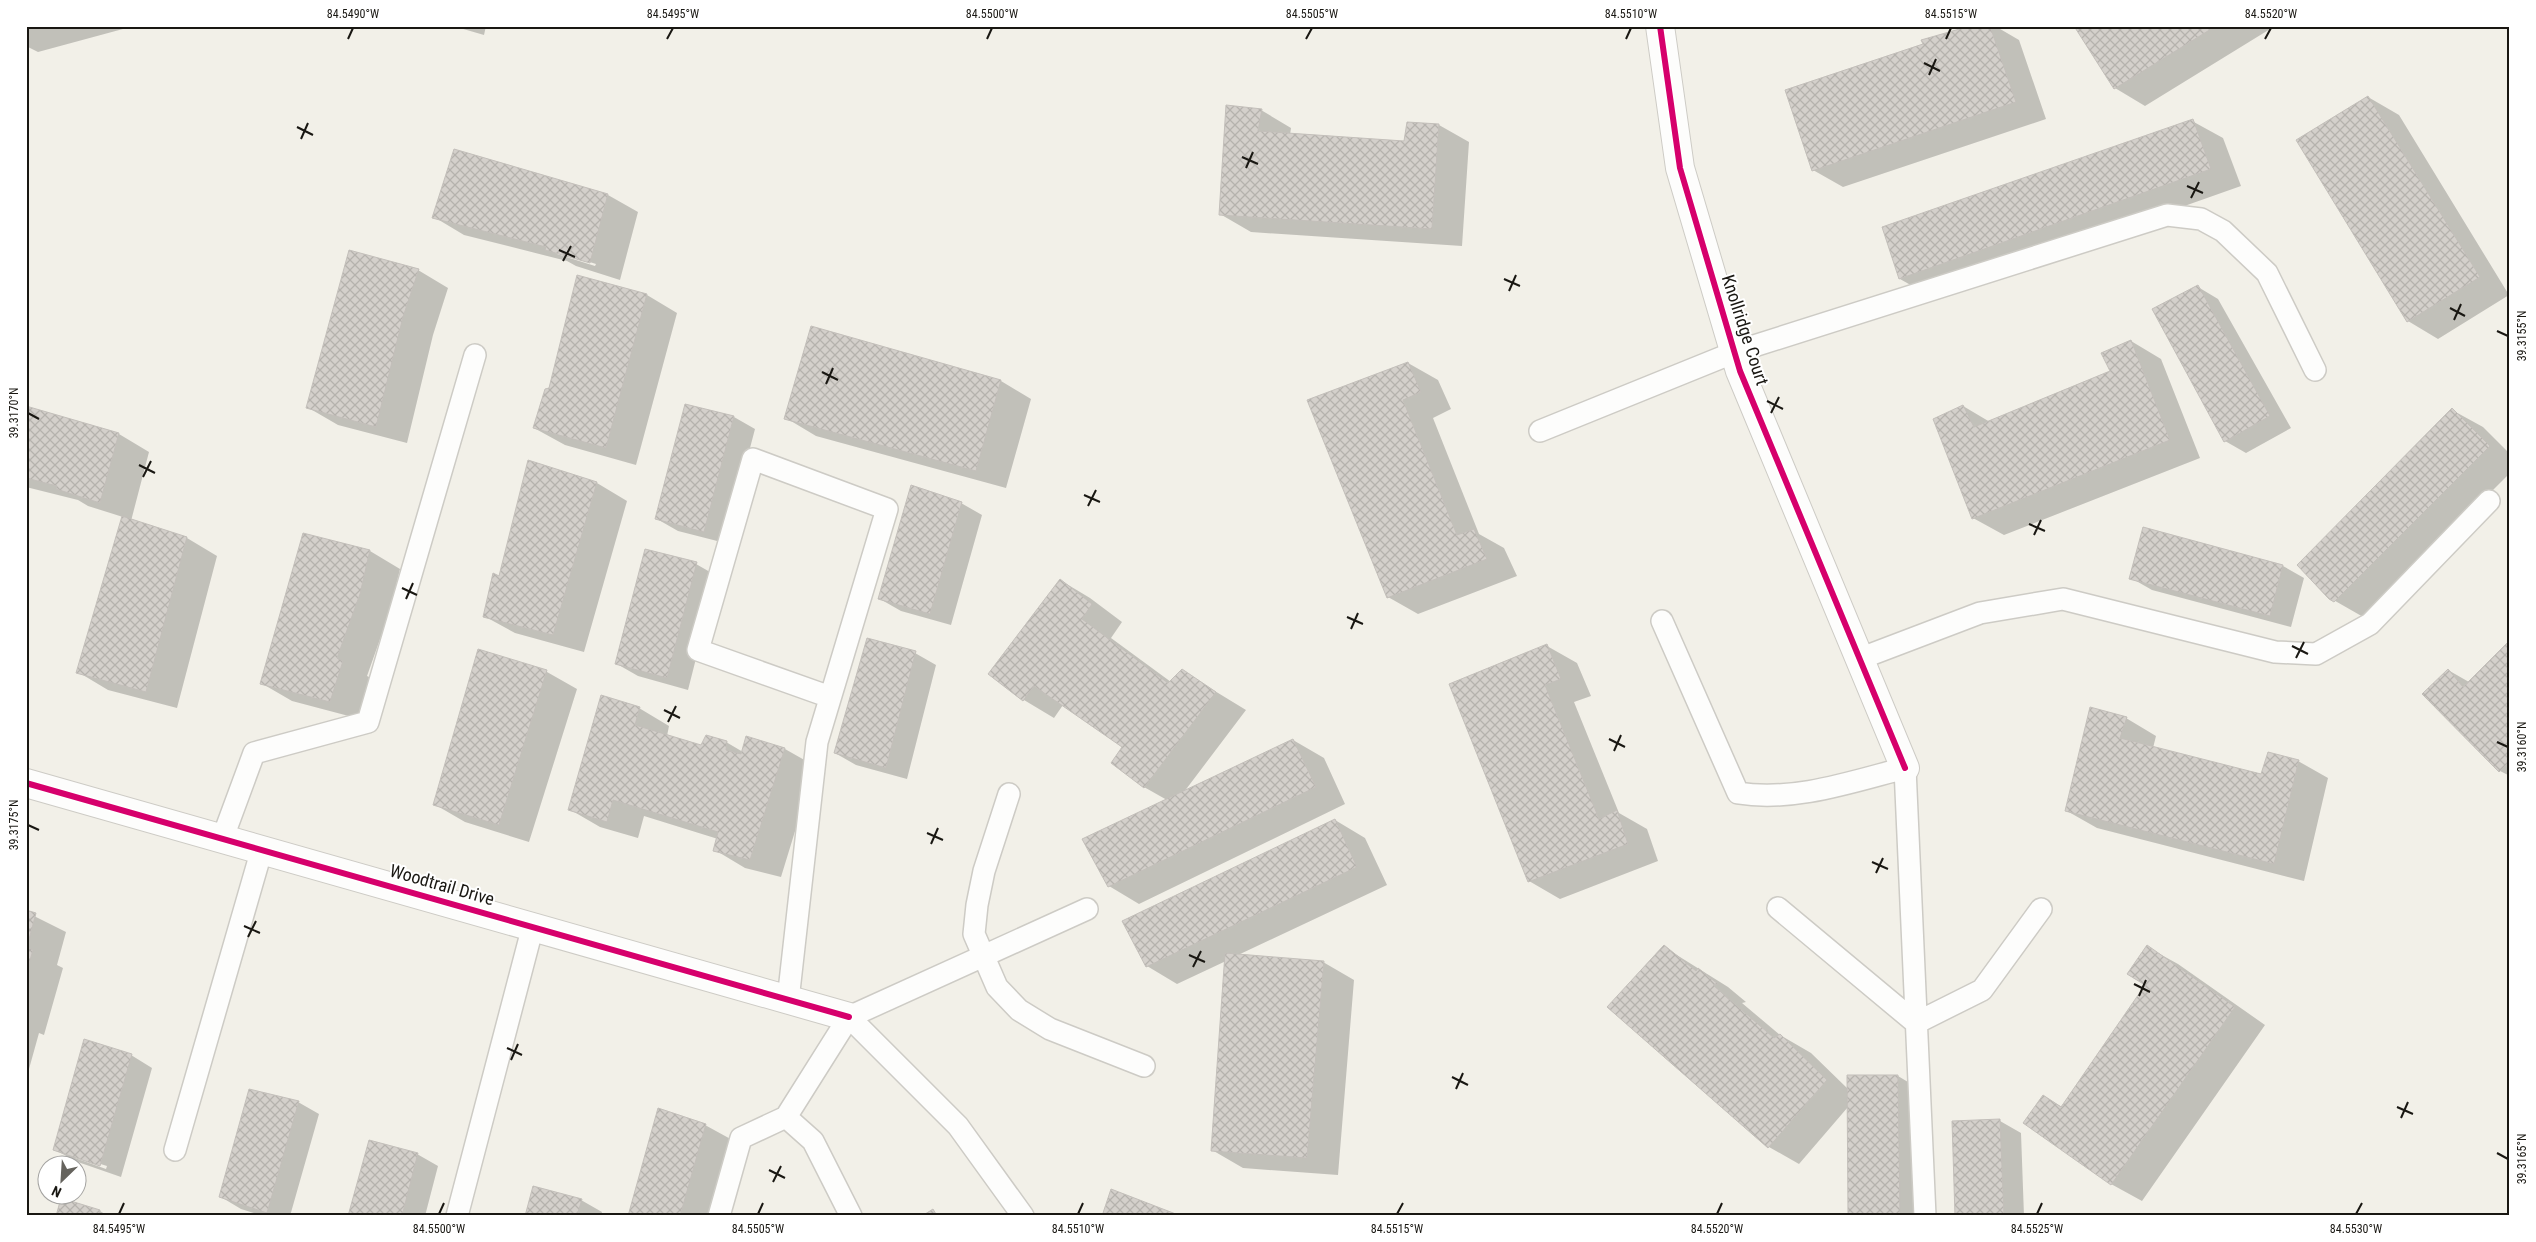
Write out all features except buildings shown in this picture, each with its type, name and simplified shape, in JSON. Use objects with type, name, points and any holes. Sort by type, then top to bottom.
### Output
[{"type":"street","name":"Knollridge Court","points":[[1660,26],[1680,168],[1740,371],[1904,768]]},
{"type":"street","name":"Woodtrail Drive","points":[[26,783],[262,848],[849,1017]]},
{"type":"lane","points":[[1540,430],[1734,352],[2167,215],[2201,219],[2223,231],[2267,272],[2315,370]]},
{"type":"lane","points":[[223,837],[254,753],[368,722],[475,355]]},
{"type":"lane","points":[[788,1000],[817,742],[887,509],[753,459],[698,650],[830,697]]},
{"type":"lane","points":[[1859,659],[1980,613],[2064,599],[2274,652],[2316,654],[2370,624],[2489,501]]},
{"type":"lane","points":[[1662,621],[1738,793],[1760,797],[1812,791],[1904,768],[1925,1216]]},
{"type":"lane","points":[[1009,794],[984,871],[977,905],[974,934],[983,957],[998,986],[1019,1010],[1050,1029],[1144,1066]]},
{"type":"lane","points":[[175,1150],[262,848]]},
{"type":"lane","points":[[1778,908],[1916,1022]]},
{"type":"lane","points":[[719,1216],[741,1138],[786,1117],[849,1017],[1087,909]]},
{"type":"lane","points":[[1916,1022],[1982,990],[2041,909]]},
{"type":"lane","points":[[457,1216],[533,926]]},
{"type":"lane","points":[[849,1017],[958,1126],[1023,1216]]},
{"type":"lane","points":[[786,1117],[812,1140],[852,1216]]},
{"type":"cycle path","points":[[1660,26],[1680,168],[1740,371],[1905,768]]},
{"type":"cycle path","points":[[26,783],[849,1017]]}]
